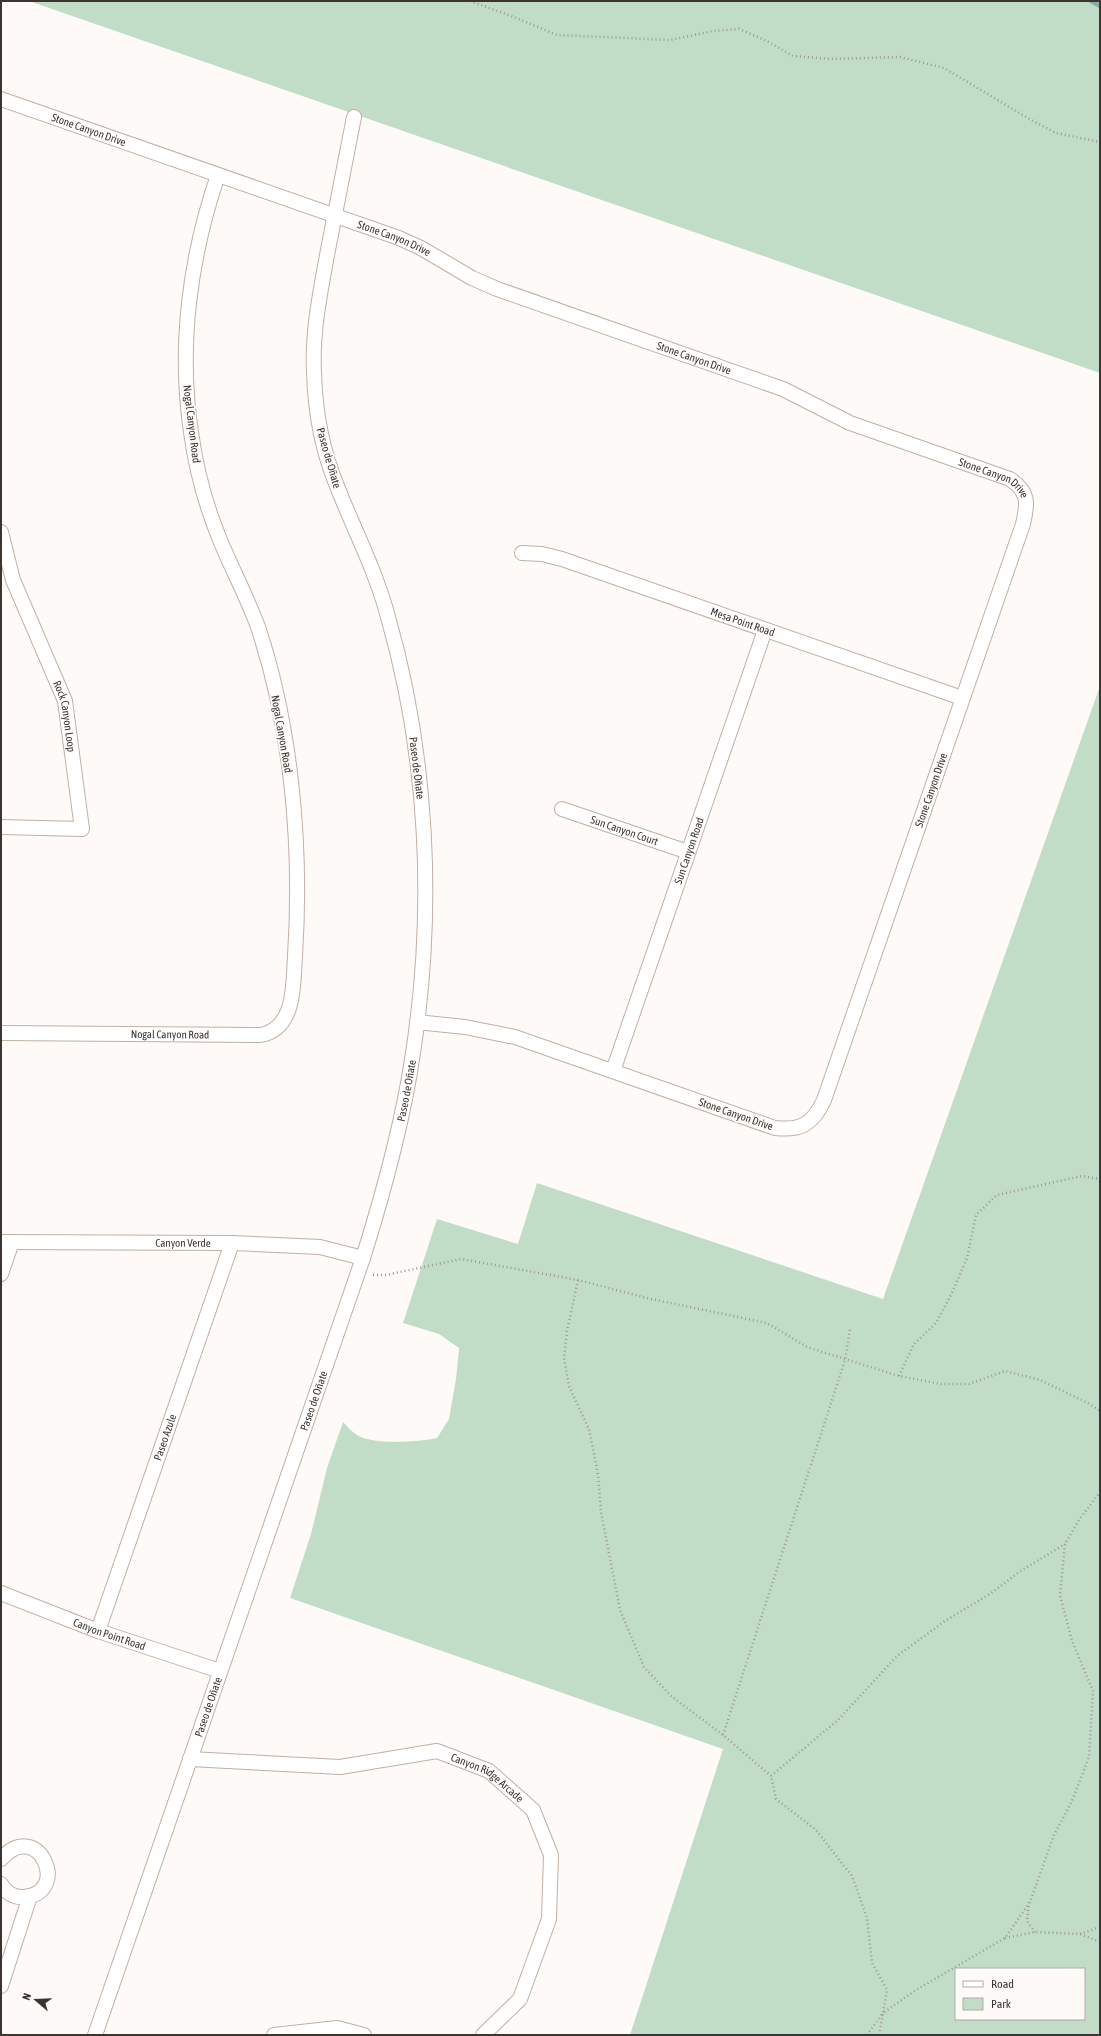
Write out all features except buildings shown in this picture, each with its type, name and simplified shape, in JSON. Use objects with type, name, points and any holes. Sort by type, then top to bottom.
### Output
[{"type":"street","name":"Stone Canyon Drive","points":[[1,99],[410,243],[472,278],[497,289],[783,389],[850,423],[997,474],[1018,485],[1024,492],[1026,513],[824,1100],[806,1125],[796,1129],[775,1128],[500,1033],[465,1027],[417,1022]]},
{"type":"street","name":"Paseo de Oñate","points":[[95,2035],[362,1258],[382,1195],[397,1136],[410,1073],[417,1022],[423,964],[425,869],[422,811],[411,720],[388,615],[369,561],[336,485],[328,462],[318,420],[315,396],[314,343],[316,315],[354,117]]},
{"type":"street","name":"Nogal Canyon Road","points":[[1,1033],[261,1035],[280,1026],[285,1019],[290,1005],[296,943],[297,866],[292,799],[283,730],[268,662],[257,625],[208,507],[195,458],[188,412],[186,352],[190,292],[204,222],[218,175]]},
{"type":"street","name":"Rock Canyon Loop","points":[[1,532],[13,580],[65,702],[82,829],[1,828]]},
{"type":"street","name":"Mesa Point Road","points":[[522,553],[542,554],[562,559],[962,698]]},
{"type":"street","name":"Sun Canyon Road","points":[[613,1071],[765,630]]},
{"type":"street","name":"Sun Canyon Court","points":[[562,809],[688,852]]},
{"type":"street","name":"Canyon Verde","points":[[6,1242],[232,1243],[320,1247],[362,1258]]},
{"type":"street","points":[[1,1274],[6,1242]]},
{"type":"street","name":"Paseo Azule","points":[[98,1631],[232,1243]]},
{"type":"street","name":"Canyon Point Road","points":[[1,1593],[98,1631],[220,1671]]},
{"type":"street","name":"Canyon Ridge Arcade","points":[[190,1759],[340,1766],[437,1751],[489,1771],[534,1810],[551,1855],[549,1919],[520,1999],[483,2035]]},
{"type":"street","points":[[1,1884],[11,1894],[20,1897],[30,1896],[39,1892],[45,1884],[48,1875],[45,1860],[35,1849],[26,1846],[16,1847],[3,1853]]},
{"type":"street","points":[[1,1986],[30,1896]]},
{"type":"street","points":[[274,2035],[337,2028],[364,2035]]},
{"type":"path","points":[[470,1],[557,35],[670,40],[713,31],[739,29],[768,41],[794,56],[830,59],[900,57],[944,68],[1031,120],[1056,133],[1100,142]]},
{"type":"path","points":[[899,1376],[914,1344],[936,1323],[967,1258],[976,1215],[991,1200],[997,1195],[1082,1176],[1100,1179]]},
{"type":"path","points":[[356,1276],[386,1275],[461,1259],[578,1280],[651,1299],[767,1323],[808,1347],[899,1376],[942,1384],[969,1384],[1005,1371],[1040,1380],[1088,1403],[1100,1412]]},
{"type":"path","points":[[578,1280],[567,1331],[564,1358],[569,1386],[589,1429],[598,1474],[601,1512],[620,1610],[644,1667],[671,1696],[723,1735],[771,1776],[776,1799],[816,1830],[852,1876],[867,1918],[872,1962],[887,1990],[879,2035]]},
{"type":"path","points":[[723,1735],[845,1360],[850,1329]]},
{"type":"path","points":[[1035,1932],[1027,1921],[1030,1902],[1054,1835],[1072,1801],[1089,1757],[1093,1691],[1072,1641],[1060,1595],[1065,1544],[1079,1520],[1100,1492]]},
{"type":"path","points":[[771,1776],[838,1720],[897,1656],[945,1621],[993,1592],[1018,1572],[1065,1544]]},
{"type":"path","points":[[1005,1938],[1030,1902]]},
{"type":"path","points":[[1080,1934],[1100,1927]]},
{"type":"path","points":[[867,2035],[883,2012],[916,1990],[1005,1938],[1035,1932],[1080,1934],[1100,1942]]},
{"type":"green space","points":[[29,1],[1100,1],[1100,373]]},
{"type":"green space","points":[[1100,686],[1100,2035],[630,2035],[723,1749],[290,1598],[311,1534],[327,1468],[343,1422],[351,1431],[364,1438],[396,1442],[419,1441],[437,1438],[449,1419],[456,1379],[459,1348],[439,1334],[403,1323],[437,1219],[518,1244],[537,1183],[883,1299]]},
{"type":"waterway","points":[[1091,1],[1100,6]]}]
